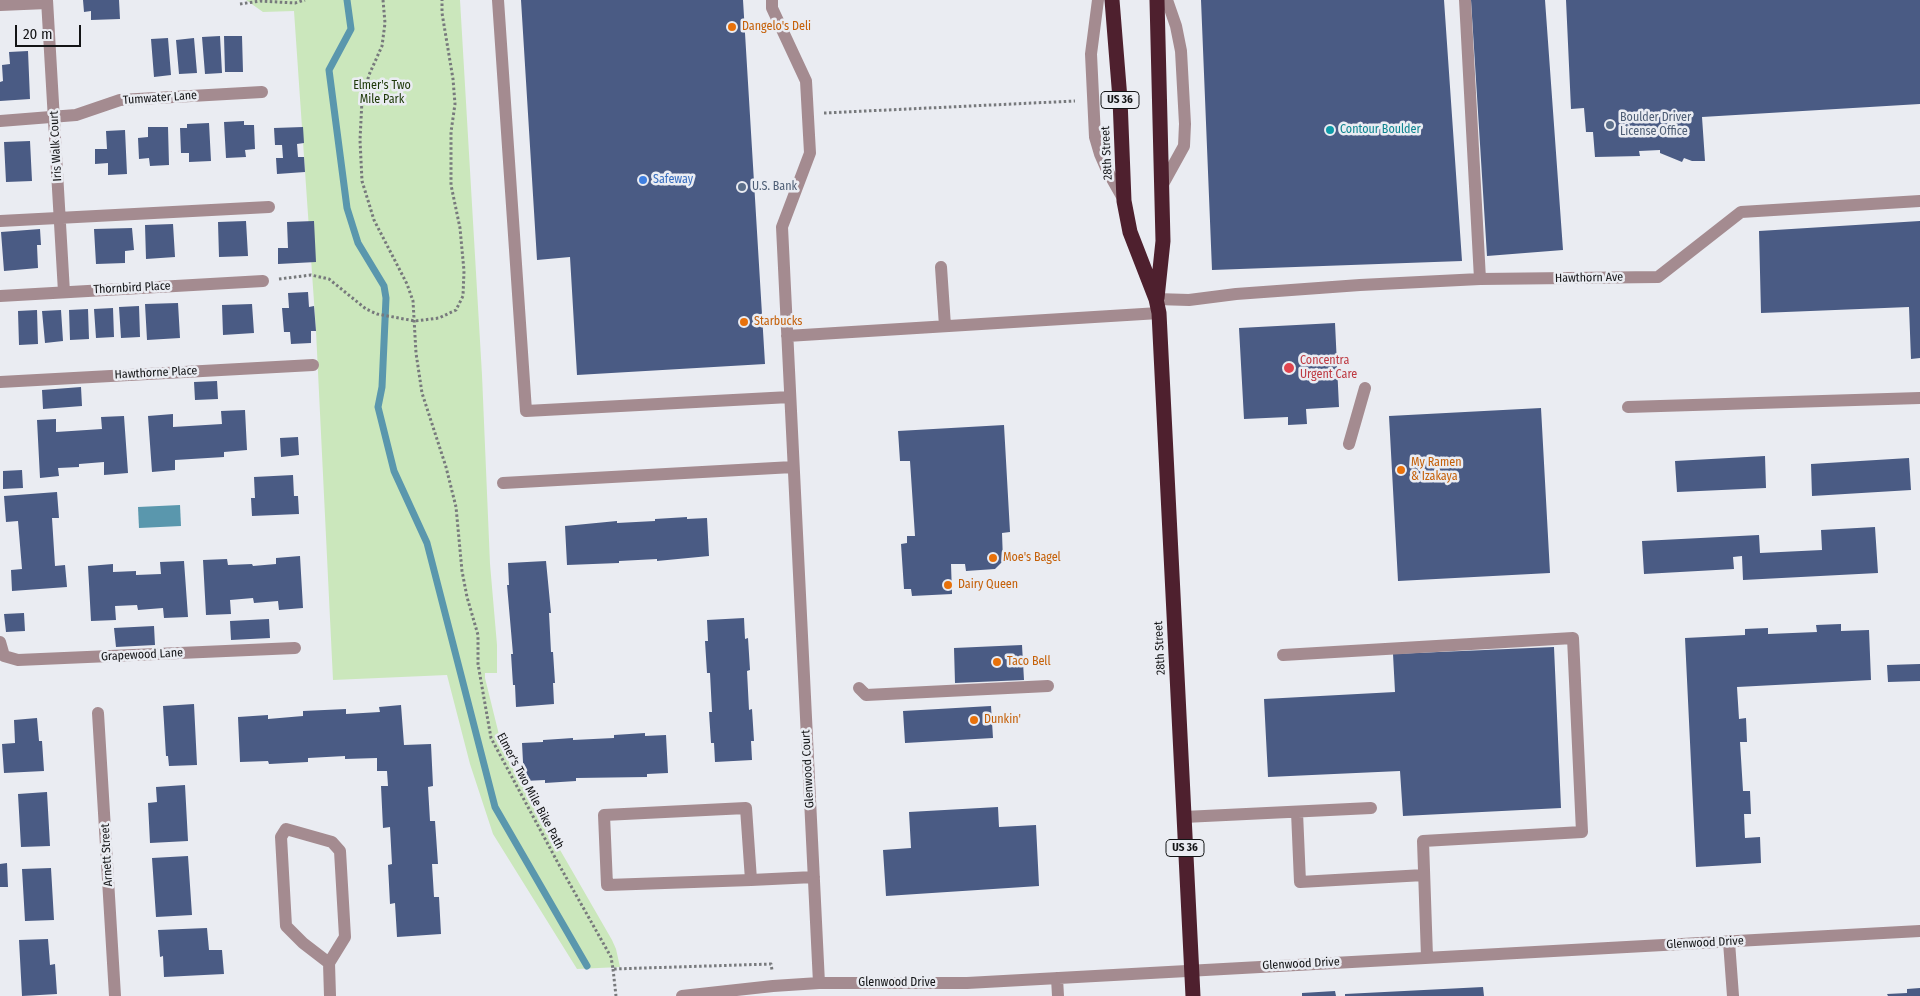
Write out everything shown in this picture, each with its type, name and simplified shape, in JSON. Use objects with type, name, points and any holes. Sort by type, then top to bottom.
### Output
[{"type":"highway","name":"28th Street","points":[[1112,0],[1120,99],[1124,201],[1130,232],[1158,306]]},
{"type":"highway","name":"28th Street","points":[[1157,0],[1163,184],[1163,241],[1158,306],[1193,996]]},
{"type":"street","points":[[498,0],[526,411],[790,397]]},
{"type":"street","name":"Glenwood Court","points":[[772,0],[772,8],[806,80],[810,153],[782,227],[819,983]]},
{"type":"street","points":[[1098,0],[1091,54],[1095,137],[1107,170],[1124,201]]},
{"type":"street","points":[[1163,184],[1184,146],[1185,124],[1181,51],[1168,0]]},
{"type":"street","points":[[1465,0],[1480,279]]},
{"type":"street","points":[[0,5],[47,1]]},
{"type":"street","name":"Iris Walk Court","points":[[47,1],[64,292]]},
{"type":"street","name":"Tumwater Lane","points":[[0,121],[76,115],[120,100],[262,92]]},
{"type":"street","name":"Hawthorn Ave","points":[[787,336],[945,326],[1158,306],[1236,294],[1360,285],[1480,279],[1658,277],[1741,212],[1920,201]]},
{"type":"street","points":[[0,221],[269,207]]},
{"type":"street","points":[[941,267],[945,326]]},
{"type":"street","name":"Thornbird Place","points":[[0,296],[263,280]]},
{"type":"street","name":"Hawthorne Place","points":[[0,382],[313,365]]},
{"type":"street","points":[[1349,444],[1365,388]]},
{"type":"street","points":[[1628,408],[1920,398]]},
{"type":"street","points":[[503,483],[793,467]]},
{"type":"street","points":[[1283,655],[1573,638],[1582,832],[1423,841],[1427,957]]},
{"type":"street","name":"Grapewood Lane","points":[[0,642],[4,656],[18,660],[295,648]]},
{"type":"street","points":[[859,688],[866,695],[1048,686]]},
{"type":"street","name":"Arnett Street","points":[[98,713],[115,996]]},
{"type":"street","points":[[751,880],[746,808],[604,815],[607,885],[751,880],[814,877]]},
{"type":"street","points":[[1184,817],[1371,808]]},
{"type":"street","points":[[1297,812],[1300,882],[1424,875]]},
{"type":"street","points":[[329,962],[303,943],[286,926],[281,837],[286,829],[332,842],[340,850],[345,937],[329,962],[330,996]]},
{"type":"street","name":"Glenwood Drive","points":[[682,996],[819,983],[967,983],[1920,931]]},
{"type":"street","points":[[1729,942],[1733,996]]},
{"type":"street","points":[[1057,978],[1058,996]]},
{"type":"path","points":[[240,4],[260,2],[290,3],[305,0]]},
{"type":"path","name":"Elmer's Two Mile Bike Path","points":[[383,0],[385,23],[382,46],[369,75],[362,100],[360,140],[362,180],[374,220],[407,284],[413,301],[416,321],[416,353],[422,393],[436,442],[446,467],[456,507],[462,572],[478,634],[478,664],[491,738],[548,846],[611,957],[616,996]]},
{"type":"path","points":[[263,280],[311,276],[329,278],[366,309],[377,314],[416,321],[439,318],[456,310],[463,296],[464,271],[460,228],[452,186],[451,132],[455,104],[453,79],[442,13],[442,0]]},
{"type":"path","points":[[808,114],[1075,102]]},
{"type":"path","points":[[613,969],[771,964],[773,986]]},
{"type":"green space","name":"Elmer's Two Mile Park","points":[[246,0],[460,0],[482,375],[490,564],[497,645],[497,673],[485,673],[485,678],[503,751],[612,940],[620,967],[577,969],[493,834],[470,764],[447,675],[333,680],[316,331],[294,11],[263,12]]},
{"type":"water","points":[[180,505],[181,526],[139,528],[138,507]]},
{"type":"building","points":[[83,0],[119,0],[120,19],[91,20],[91,11],[84,12]]},
{"type":"building","points":[[521,0],[743,0],[765,364],[577,375],[570,257],[537,260]]},
{"type":"building","name":"Contour Boulder","points":[[1201,0],[1444,0],[1462,261],[1212,270]]},
{"type":"building","points":[[1471,0],[1545,0],[1563,250],[1487,256]]},
{"type":"building","points":[[1566,0],[1920,0],[1920,104],[1702,117],[1705,161],[1692,161],[1684,158],[1682,162],[1660,153],[1660,150],[1639,151],[1640,156],[1595,157],[1593,132],[1586,132],[1584,108],[1571,109]]},
{"type":"building","points":[[220,36],[222,73],[205,74],[202,37]]},
{"type":"building","points":[[224,36],[242,36],[243,72],[225,72]]},
{"type":"building","points":[[168,38],[171,75],[154,77],[151,39]]},
{"type":"building","points":[[194,38],[197,73],[179,74],[176,40]]},
{"type":"building","points":[[28,51],[30,99],[0,101],[0,82],[3,81],[2,65],[10,64],[9,52]]},
{"type":"building","points":[[244,121],[244,125],[254,125],[255,149],[245,150],[246,157],[226,158],[224,122]]},
{"type":"building","points":[[209,123],[211,161],[189,162],[189,153],[181,153],[180,128],[187,128],[187,124]]},
{"type":"building","points":[[148,127],[168,127],[169,165],[150,166],[149,158],[139,159],[138,138],[148,137]]},
{"type":"building","points":[[303,127],[304,143],[297,144],[298,157],[304,157],[305,172],[277,174],[276,158],[283,158],[282,145],[275,145],[274,128]]},
{"type":"building","points":[[125,130],[127,174],[108,175],[108,163],[95,164],[95,149],[107,149],[106,131]]},
{"type":"building","points":[[30,141],[32,181],[6,182],[4,142]]},
{"type":"building","points":[[246,221],[248,256],[219,257],[218,222]]},
{"type":"building","points":[[314,221],[316,262],[278,264],[278,248],[288,248],[287,222]]},
{"type":"building","points":[[1920,221],[1920,358],[1911,359],[1909,307],[1761,313],[1759,231]]},
{"type":"building","points":[[173,224],[175,257],[146,259],[145,225]]},
{"type":"building","points":[[132,228],[134,250],[125,251],[125,263],[96,264],[94,229]]},
{"type":"building","points":[[40,229],[41,245],[37,245],[38,268],[4,271],[1,232]]},
{"type":"building","points":[[308,292],[309,307],[314,306],[316,331],[311,331],[311,343],[291,344],[290,332],[284,332],[282,308],[289,308],[288,293]]},
{"type":"building","points":[[178,303],[180,338],[147,340],[145,304]]},
{"type":"building","points":[[252,304],[254,333],[223,335],[222,305]]},
{"type":"building","points":[[139,306],[140,337],[121,338],[119,307]]},
{"type":"building","points":[[113,308],[114,337],[96,338],[94,309]]},
{"type":"building","points":[[88,309],[89,339],[70,340],[69,310]]},
{"type":"building","points":[[37,310],[38,344],[19,345],[18,311]]},
{"type":"building","points":[[61,310],[63,341],[45,343],[42,311]]},
{"type":"building","name":"Concentra Urgent Care","points":[[1335,323],[1339,407],[1306,409],[1307,424],[1288,425],[1288,417],[1244,419],[1239,328]]},
{"type":"building","points":[[217,381],[218,399],[195,400],[194,382]]},
{"type":"building","points":[[81,387],[82,406],[43,409],[42,390]]},
{"type":"building","points":[[1541,408],[1550,573],[1398,581],[1389,416]]},
{"type":"building","points":[[245,410],[247,450],[224,452],[224,457],[175,460],[175,470],[152,472],[148,416],[173,414],[173,427],[222,424],[221,411]]},
{"type":"building","points":[[124,416],[128,473],[104,475],[104,462],[79,464],[79,467],[58,468],[59,476],[40,478],[37,420],[56,419],[56,432],[102,429],[101,417]]},
{"type":"building","points":[[1004,425],[1010,532],[1002,533],[1003,561],[995,569],[966,571],[965,564],[951,564],[952,594],[912,596],[911,589],[904,589],[901,544],[907,543],[907,536],[915,536],[910,461],[900,461],[898,431]]},
{"type":"building","points":[[298,437],[299,455],[281,457],[280,438]]},
{"type":"building","points":[[1765,456],[1766,488],[1677,492],[1675,461]]},
{"type":"building","points":[[1909,458],[1911,490],[1812,496],[1811,464]]},
{"type":"building","points":[[22,470],[23,488],[3,489],[3,471]]},
{"type":"building","points":[[293,475],[294,496],[298,496],[299,514],[252,516],[251,498],[255,498],[254,477]]},
{"type":"building","points":[[57,492],[59,518],[52,518],[55,566],[65,565],[67,587],[12,591],[11,570],[22,569],[18,521],[6,522],[4,496]]},
{"type":"building","points":[[687,517],[687,519],[707,518],[709,556],[657,561],[657,559],[567,565],[565,526],[617,521],[617,523],[655,521],[655,519]]},
{"type":"building","points":[[1875,527],[1878,573],[1743,580],[1742,556],[1733,557],[1734,569],[1644,574],[1642,541],[1759,535],[1760,553],[1822,550],[1821,530]]},
{"type":"building","points":[[300,556],[303,608],[279,610],[278,601],[254,603],[253,598],[230,600],[231,614],[206,615],[203,560],[227,559],[228,565],[252,564],[253,566],[276,564],[276,558]]},
{"type":"building","points":[[184,561],[188,617],[164,618],[163,608],[138,610],[137,605],[115,606],[116,620],[91,621],[88,566],[113,564],[113,572],[136,571],[136,575],[161,574],[160,562]]},
{"type":"building","points":[[546,561],[551,613],[549,613],[551,652],[553,652],[555,683],[553,683],[554,704],[516,707],[507,585],[509,585],[508,563]]},
{"type":"building","points":[[24,613],[25,631],[6,632],[4,614]]},
{"type":"building","points":[[744,618],[745,639],[748,638],[750,670],[747,671],[749,710],[752,709],[754,741],[751,741],[752,760],[715,762],[714,743],[711,743],[709,712],[712,712],[710,673],[707,673],[705,641],[708,641],[707,620]]},
{"type":"building","points":[[269,619],[270,638],[231,640],[230,621]]},
{"type":"building","points":[[1841,624],[1841,631],[1869,630],[1871,680],[1737,687],[1739,719],[1746,718],[1747,742],[1740,742],[1743,791],[1750,791],[1751,814],[1744,814],[1745,838],[1760,837],[1761,863],[1696,867],[1685,638],[1745,635],[1745,629],[1768,628],[1768,634],[1817,632],[1816,625]]},
{"type":"building","points":[[154,626],[155,645],[116,647],[114,628]]},
{"type":"building","points":[[1022,645],[1024,680],[955,683],[954,648]]},
{"type":"building","points":[[1554,647],[1561,808],[1403,816],[1400,771],[1268,777],[1264,699],[1395,692],[1393,654]]},
{"type":"building","points":[[1920,664],[1920,681],[1888,682],[1887,665]]},
{"type":"building","points":[[194,704],[197,765],[169,766],[168,756],[166,756],[163,706]]},
{"type":"building","points":[[401,705],[404,745],[431,744],[433,786],[428,787],[430,821],[435,821],[438,864],[432,864],[434,897],[439,897],[441,934],[397,937],[395,903],[390,904],[388,865],[392,864],[390,827],[383,828],[381,786],[388,786],[387,771],[377,771],[377,758],[345,759],[345,756],[308,758],[308,762],[269,764],[268,761],[240,762],[238,717],[268,715],[268,719],[303,716],[303,711],[346,709],[346,714],[380,712],[379,707]]},
{"type":"building","points":[[991,706],[993,738],[905,743],[903,711]]},
{"type":"building","points":[[37,718],[39,741],[42,741],[44,771],[4,773],[2,744],[15,743],[14,720]]},
{"type":"building","points":[[645,733],[645,736],[666,735],[668,773],[647,774],[647,777],[576,778],[576,781],[545,783],[545,780],[524,781],[522,743],[573,738],[573,740],[614,738],[614,735]]},
{"type":"building","points":[[185,785],[188,841],[150,843],[148,803],[157,802],[156,787]]},
{"type":"building","points":[[47,792],[50,846],[21,847],[18,794]]},
{"type":"building","points":[[998,807],[999,827],[1036,825],[1039,886],[886,896],[883,850],[911,848],[909,812]]},
{"type":"building","points":[[188,856],[192,915],[156,917],[152,858]]},
{"type":"building","points":[[7,863],[8,887],[0,887],[0,864]]},
{"type":"building","points":[[51,868],[54,920],[25,921],[22,869]]},
{"type":"building","points":[[207,928],[209,950],[222,950],[224,974],[164,977],[163,956],[160,957],[158,930]]},
{"type":"building","points":[[48,939],[50,965],[55,964],[57,994],[22,996],[19,940]]},
{"type":"building","points":[[1483,987],[1484,996],[1345,996],[1345,994]]},
{"type":"building","points":[[1920,988],[1920,996],[1888,996],[1887,994],[1907,993],[1907,989]]},
{"type":"building","points":[[1335,991],[1336,996],[1302,996],[1302,993]]},
{"type":"waterway","points":[[347,0],[351,29],[329,70],[347,208],[358,243],[384,286],[386,298],[382,387],[378,407],[394,471],[427,543],[495,807],[587,966]]},
{"type":"place","name":"Dangelo's Deli","points":[[732,27]]},
{"type":"place","name":"Boulder Driver License Office","points":[[1610,125]]},
{"type":"place","name":"Contour Boulder","points":[[1330,130]]},
{"type":"place","name":"Safeway","points":[[643,180]]},
{"type":"place","name":"U.S. Bank","points":[[742,187]]},
{"type":"place","name":"Starbucks","points":[[744,322]]},
{"type":"place","name":"Concentra Urgent Care","points":[[1289,368]]},
{"type":"place","name":"My Ramen & Izakaya","points":[[1401,470]]},
{"type":"place","name":"Moe's Bagel","points":[[993,558]]},
{"type":"place","name":"Dairy Queen","points":[[948,585]]},
{"type":"place","name":"Taco Bell","points":[[997,662]]},
{"type":"place","name":"Dunkin'","points":[[974,720]]}]
